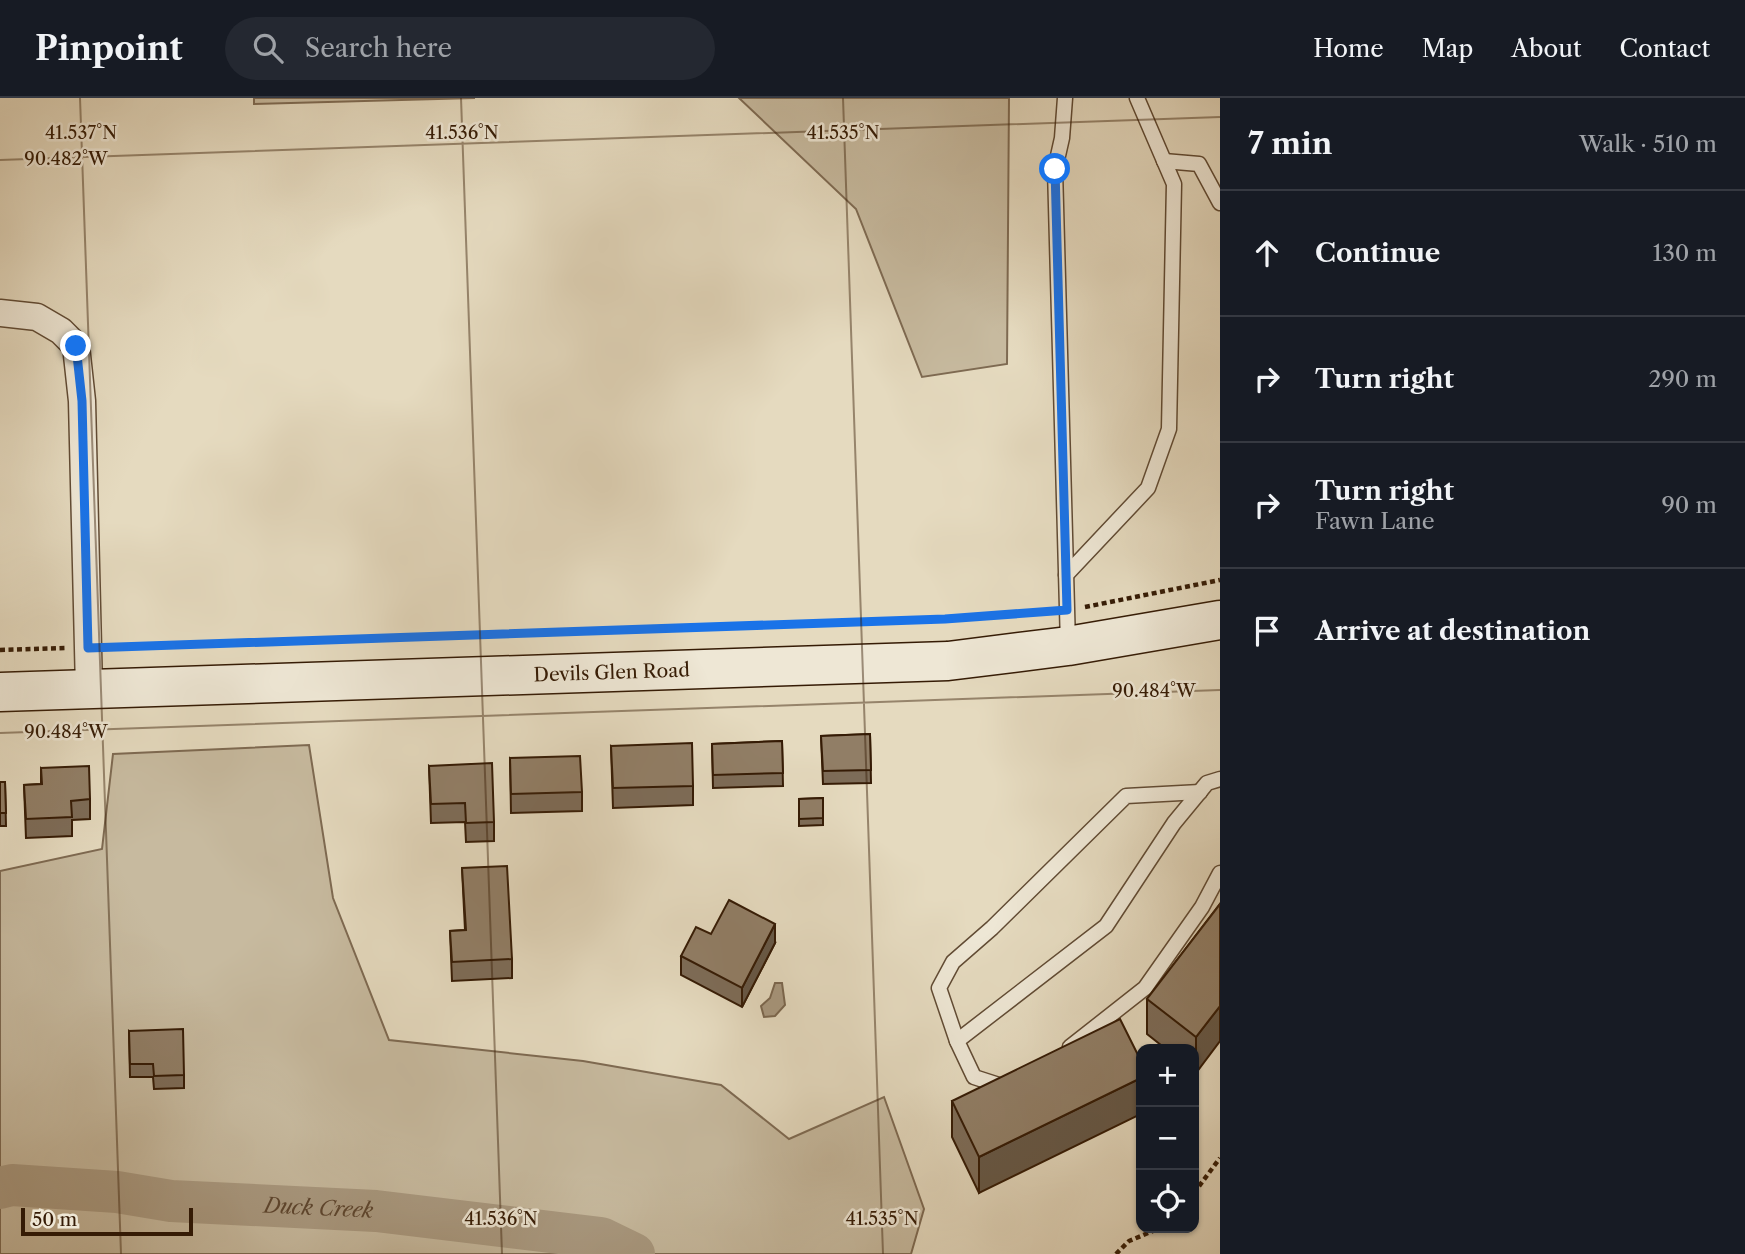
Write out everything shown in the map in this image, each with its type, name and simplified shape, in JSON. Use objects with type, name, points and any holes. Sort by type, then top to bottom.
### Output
[{"type":"main road","name":"Devils Glen Road","points":[[0,692],[948,661],[1068,628],[1220,620]]},
{"type":"street","points":[[0,313],[37,317],[61,331],[76,346],[82,401],[89,689]]},
{"type":"lane","points":[[1065,98],[1062,138],[1055,169],[1068,628]]},
{"type":"lane","points":[[1066,575],[1148,488],[1169,429],[1174,184],[1137,98]]},
{"type":"lane","points":[[1164,161],[1199,164],[1220,203]]},
{"type":"lane","points":[[957,1041],[1106,926],[1174,823],[1207,783],[1220,779]]},
{"type":"lane","points":[[1018,1081],[1007,1087],[974,1077],[957,1041],[939,988],[953,962],[992,928],[1126,796],[1200,792]]},
{"type":"lane","points":[[1063,1053],[1145,988],[1202,907],[1220,873]]},
{"type":"path","points":[[0,650],[945,619],[1068,628],[1220,580]]},
{"type":"path","points":[[1199,1186],[1220,1158]]},
{"type":"path","points":[[1116,1254],[1129,1241],[1148,1233]]},
{"type":"shaded area","points":[[254,98],[475,98],[254,104]]},
{"type":"shaded area","points":[[739,98],[1009,98],[1007,364],[922,377],[856,209]]},
{"type":"shaded area","points":[[309,745],[333,898],[389,1040],[583,1061],[721,1085],[789,1139],[884,1097],[924,1209],[911,1254],[0,1254],[0,871],[102,849],[113,754]]},
{"type":"shaded area","points":[[775,983],[782,983],[785,1005],[775,1016],[764,1017],[761,1006],[770,998]]},
{"type":"building","points":[[870,734],[871,770],[823,771],[821,736]]},
{"type":"building","points":[[782,741],[783,773],[713,775],[712,744]]},
{"type":"building","points":[[692,743],[693,786],[613,788],[611,746]]},
{"type":"building","points":[[580,756],[582,792],[511,794],[510,758]]},
{"type":"building","points":[[492,763],[494,822],[466,823],[465,803],[431,804],[429,766]]},
{"type":"building","points":[[89,766],[90,799],[71,801],[72,817],[26,819],[24,785],[42,784],[41,768]]},
{"type":"building","points":[[0,782],[5,782],[6,813],[0,813]]},
{"type":"building","points":[[823,798],[823,818],[799,819],[799,799]]},
{"type":"building","points":[[507,866],[512,959],[452,962],[450,931],[466,930],[462,868]]},
{"type":"building","points":[[729,900],[775,924],[742,988],[681,956],[696,927],[711,934]]},
{"type":"building","points":[[1220,904],[1220,1006],[1196,1037],[1147,999]]},
{"type":"building","points":[[1120,1019],[1136,1051],[1136,1080],[979,1157],[952,1101]]},
{"type":"building","points":[[183,1029],[184,1075],[154,1076],[153,1064],[130,1064],[129,1031]]},
{"type":"waterway","name":"Duck Creek","points":[[0,1188],[12,1185],[117,1192],[171,1201],[376,1211],[601,1238],[634,1254]]},
{"type":"route","points":[[76,346],[82,401],[88,648],[945,619],[1067,610],[1055,169]]}]
